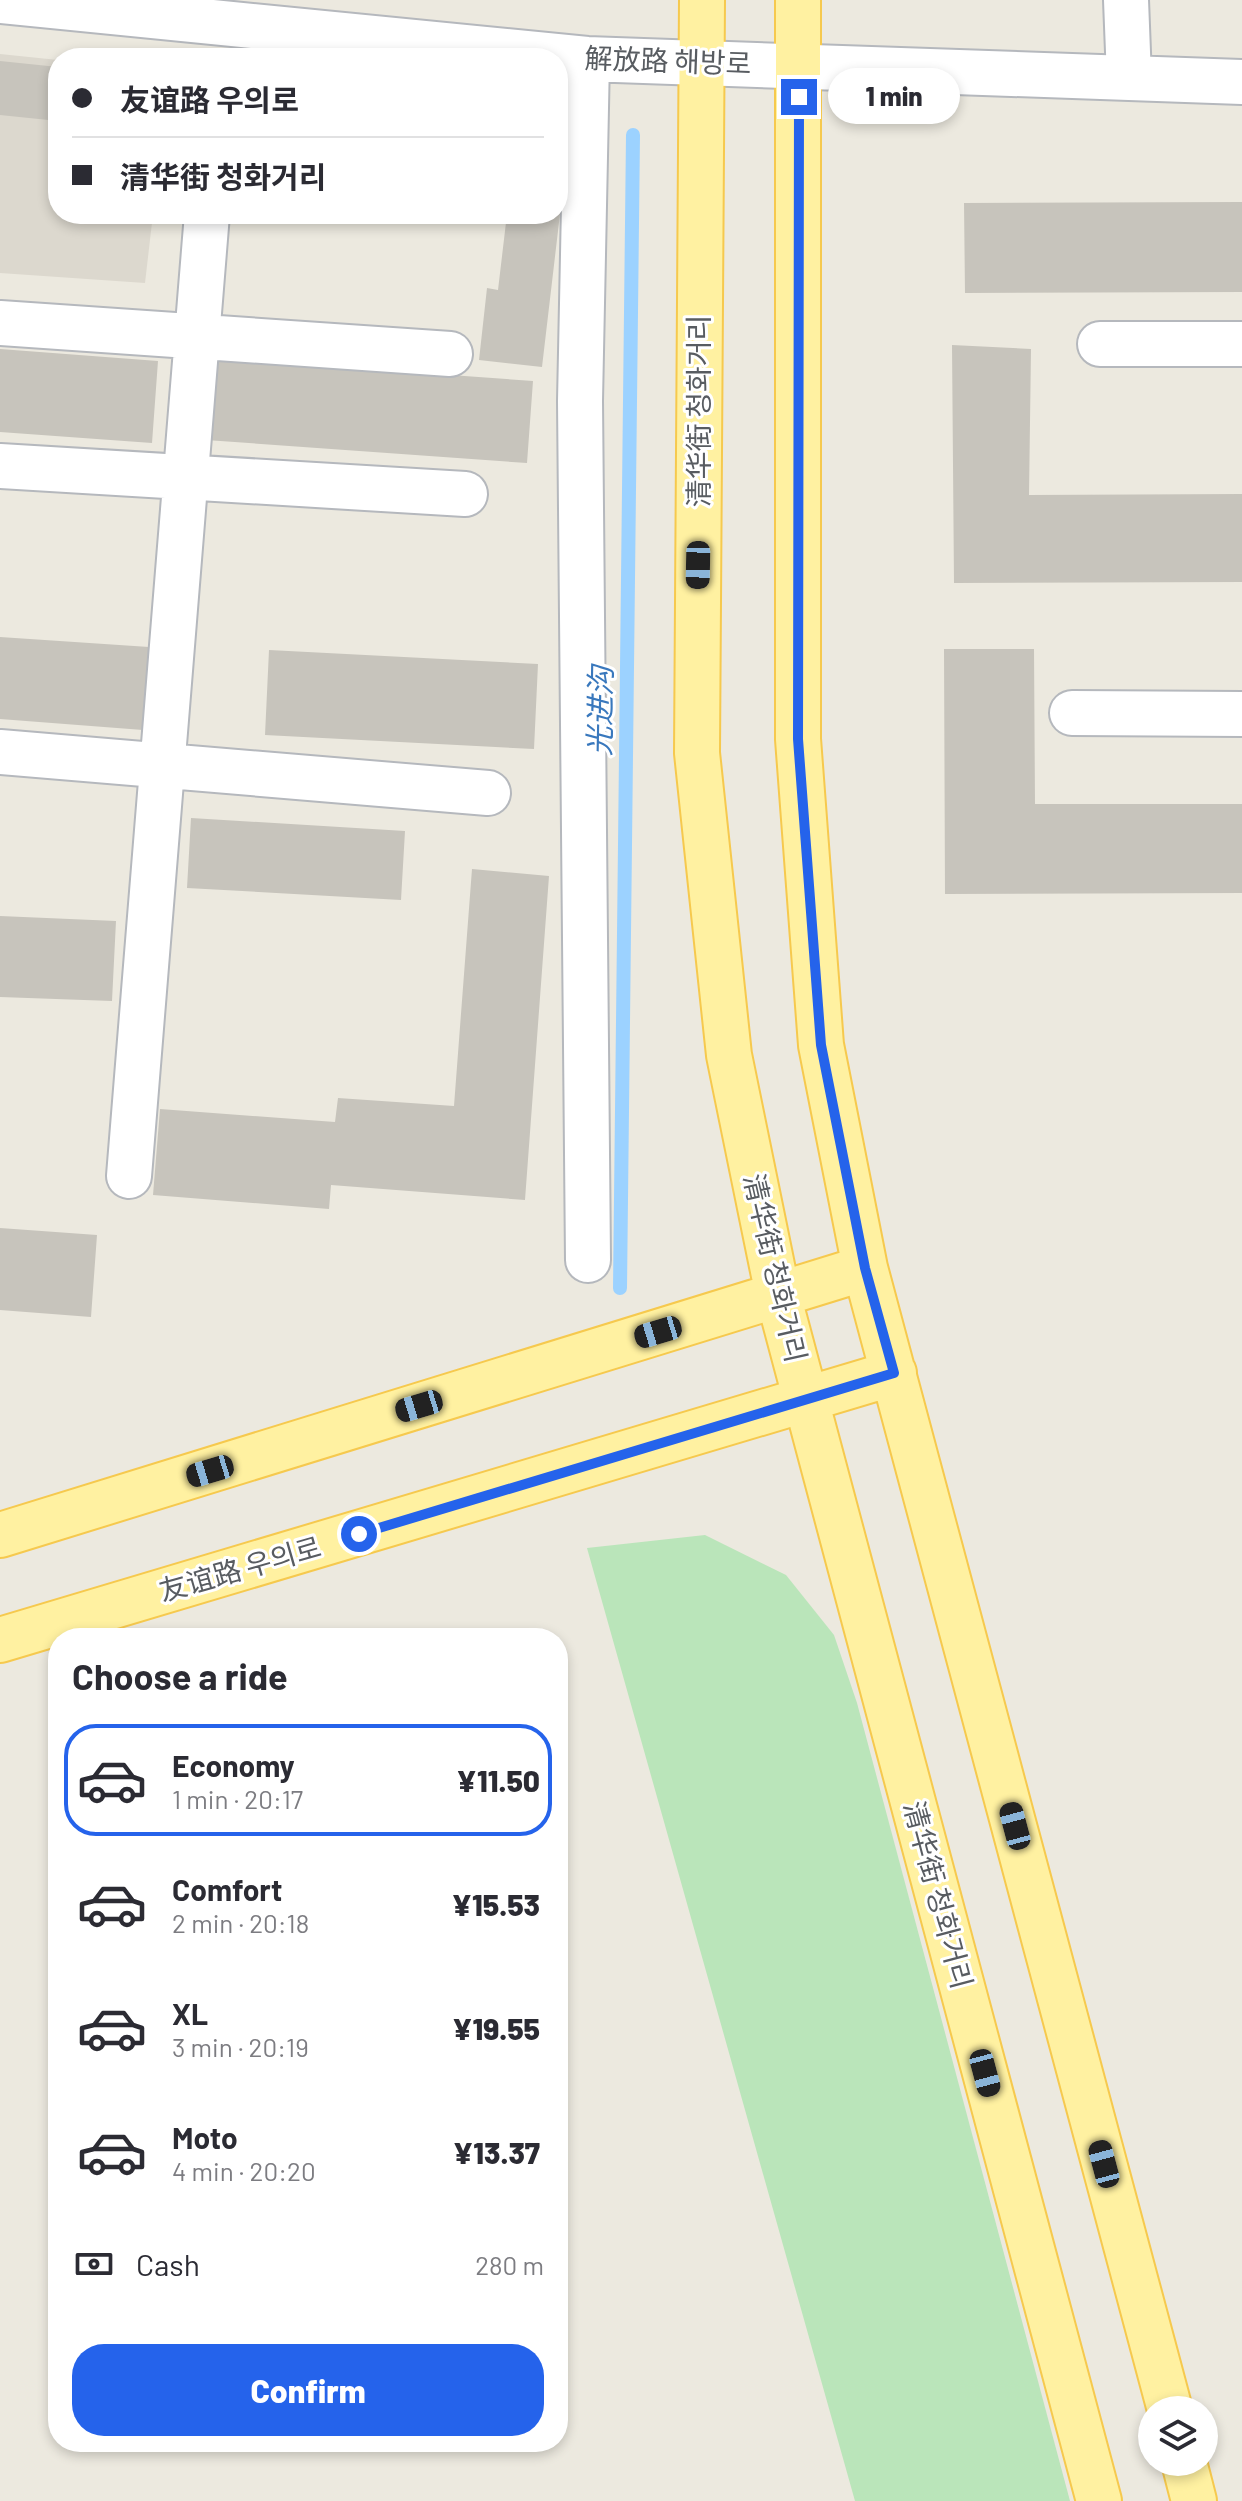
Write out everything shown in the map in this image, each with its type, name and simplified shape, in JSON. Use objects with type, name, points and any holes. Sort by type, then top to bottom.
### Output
[{"type":"main road","name":"清华街 청화거리","points":[[702,0],[697,753],[729,1055],[778,1295],[1099,2501]]},
{"type":"main road","points":[[798,0],[798,739],[821,1045],[865,1268],[1166,2396]]},
{"type":"main road","points":[[0,1535],[865,1268]]},
{"type":"main road","name":"友谊路 우의로","points":[[0,1640],[894,1373]]},
{"type":"main road","points":[[1188,2476],[1194,2501]]},
{"type":"street","points":[[1126,0],[1129,78]]},
{"type":"street","name":"解放路 해방로","points":[[0,1],[221,40],[375,48]]},
{"type":"street","name":"解放路 해방로","points":[[568,58],[1242,82]]},
{"type":"street","points":[[587,59],[580,401],[588,1260]]},
{"type":"street","points":[[129,1176],[206,224]]},
{"type":"street","points":[[0,323],[450,354]]},
{"type":"street","points":[[1100,344],[1242,344]]},
{"type":"street","points":[[0,466],[465,494]]},
{"type":"street","points":[[1072,713],[1242,714]]},
{"type":"street","points":[[0,752],[488,793]]},
{"type":"shaded area","points":[[0,54],[48,59],[48,224],[152,224],[145,283],[0,273]]},
{"type":"green space","points":[[705,1535],[786,1575],[834,1635],[857,1703],[1070,2501],[855,2501],[587,1548]]},
{"type":"building","points":[[0,61],[48,66],[48,120],[0,115]]},
{"type":"building","points":[[1242,202],[1242,292],[965,293],[964,203]]},
{"type":"building","points":[[506,224],[559,224],[542,367],[479,360],[487,288],[498,290]]},
{"type":"building","points":[[952,345],[1031,349],[1029,495],[1242,494],[1242,582],[954,583]]},
{"type":"building","points":[[0,349],[158,361],[152,443],[0,432]]},
{"type":"building","points":[[212,358],[533,381],[527,463],[206,440]]},
{"type":"building","points":[[0,637],[149,647],[143,730],[0,719]]},
{"type":"building","points":[[944,649],[1034,649],[1035,804],[1242,804],[1242,893],[945,894]]},
{"type":"building","points":[[269,650],[538,664],[534,749],[265,735]]},
{"type":"building","points":[[191,818],[405,831],[401,900],[187,888]]},
{"type":"building","points":[[472,869],[549,876],[525,1200],[331,1185],[329,1209],[153,1195],[160,1109],[335,1122],[338,1098],[454,1106]]},
{"type":"building","points":[[0,916],[116,921],[112,1001],[0,997]]},
{"type":"building","points":[[0,1228],[97,1235],[91,1317],[0,1310]]},
{"type":"waterway","name":"光进沟","points":[[620,1288],[633,135]]},
{"type":"route","points":[[359,1534],[894,1373],[865,1268],[821,1045],[798,739],[799,97]]}]
